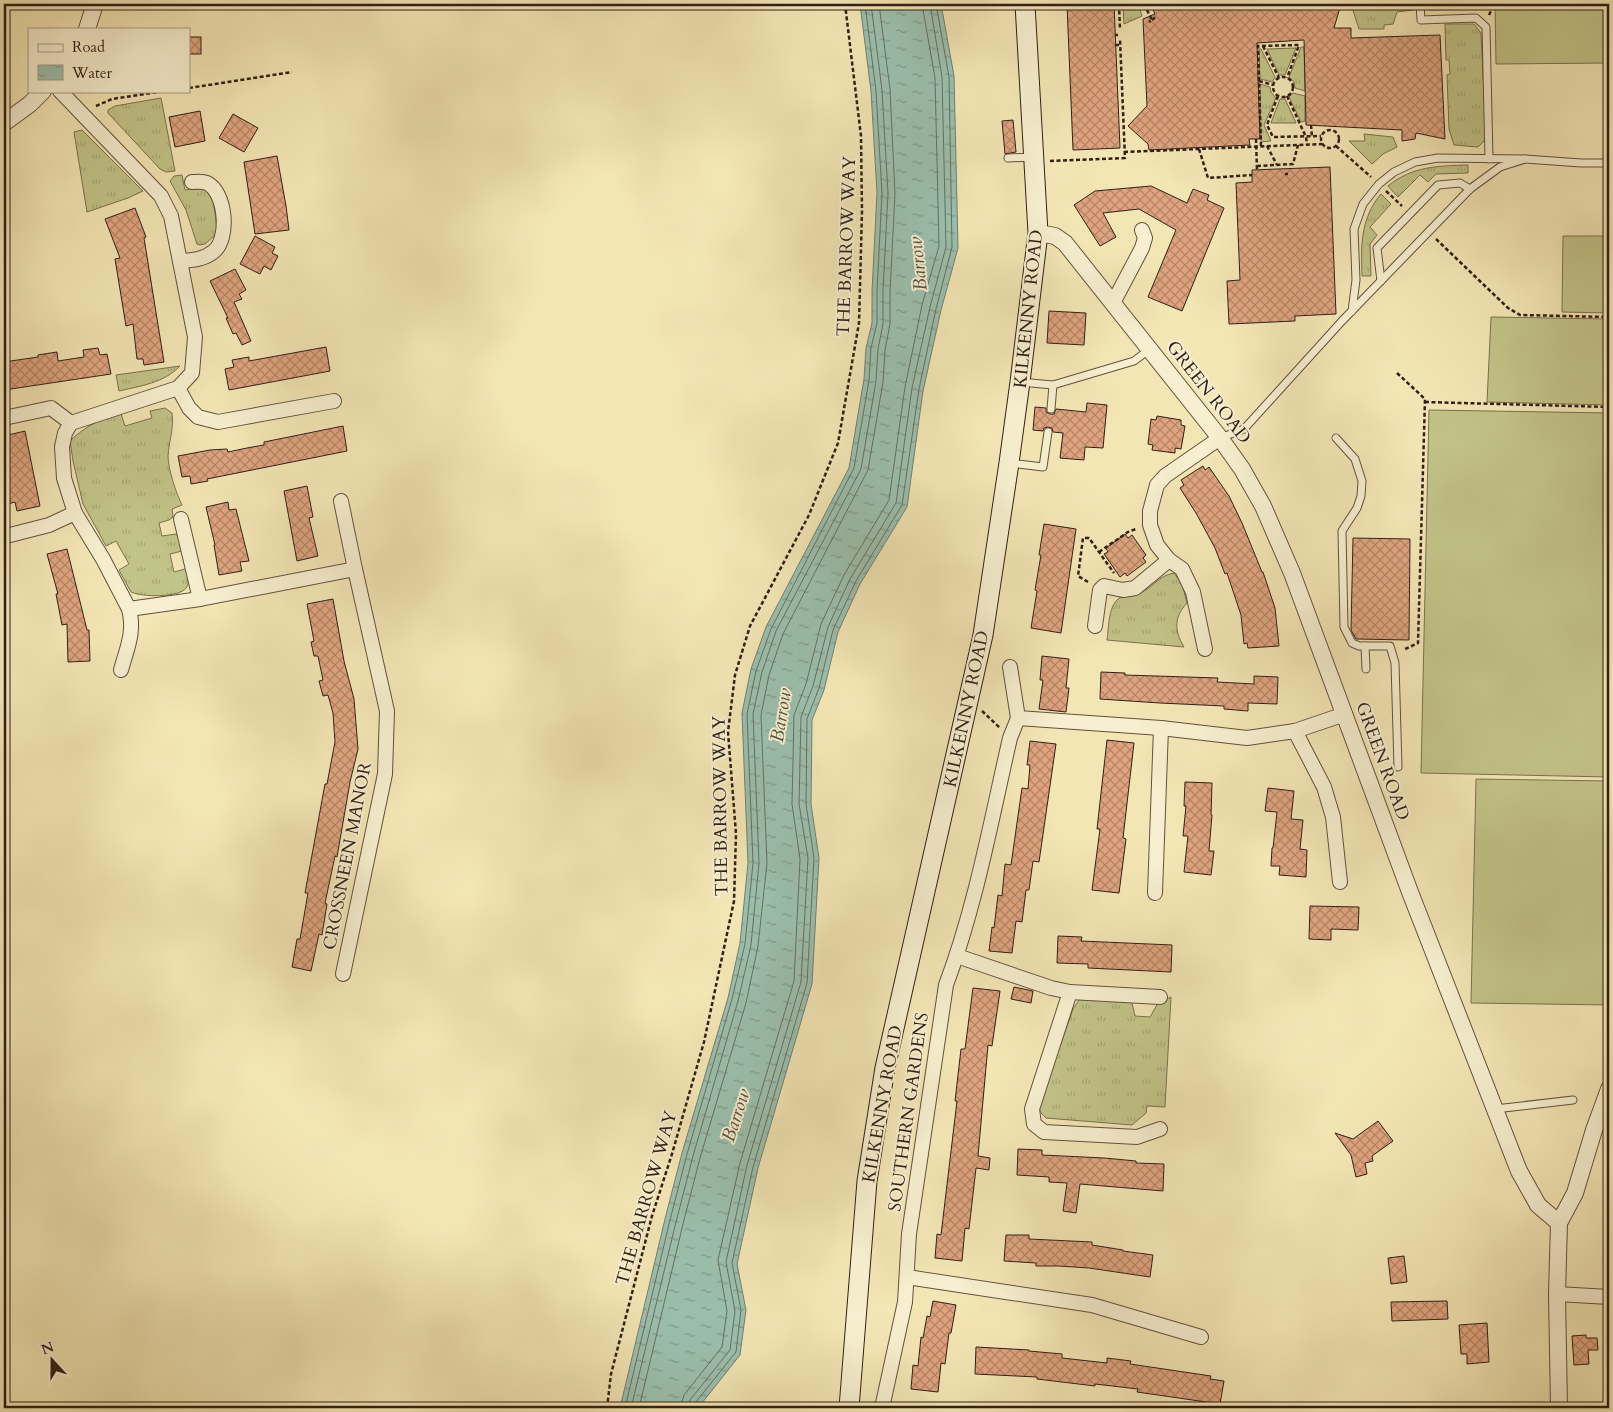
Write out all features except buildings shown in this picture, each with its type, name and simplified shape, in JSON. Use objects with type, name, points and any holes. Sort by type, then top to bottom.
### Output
[{"type":"main road","name":"KILKENNY ROAD","points":[[849,1408],[867,1181],[885,1068],[983,635],[1020,382],[1038,233],[1025,4]]},
{"type":"street","points":[[87,28],[95,4]]},
{"type":"street","points":[[4,122],[30,104],[42,92]]},
{"type":"street","points":[[61,92],[161,196],[171,216],[195,337],[192,373],[178,388],[71,422],[65,433],[62,447],[64,478],[75,513],[129,608],[132,622],[131,637],[121,670]]},
{"type":"street","points":[[180,261],[201,259],[215,252],[221,241],[224,228],[223,211],[218,193],[211,185],[205,182],[192,182]]},
{"type":"street","points":[[1113,303],[1142,248],[1145,238],[1142,230]]},
{"type":"street","name":"GREEN ROAD","points":[[1038,233],[1055,236],[1065,243],[1220,438],[1242,469],[1263,506],[1292,573],[1410,892],[1519,1171],[1538,1205],[1559,1223]]},
{"type":"street","points":[[178,388],[189,408],[198,417],[218,422],[334,401]]},
{"type":"street","points":[[4,418],[52,408],[71,422]]},
{"type":"street","points":[[1205,649],[1193,592],[1182,569],[1169,560],[1157,545],[1150,524],[1150,511],[1157,485],[1165,476],[1220,438]]},
{"type":"street","name":"CROSSNEEN MANOR","points":[[341,501],[387,711],[385,774],[343,974]]},
{"type":"street","points":[[10,535],[50,525],[75,513]]},
{"type":"street","points":[[181,519],[200,599]]},
{"type":"street","points":[[1095,626],[1100,590],[1104,586],[1123,590],[1134,588],[1169,560]]},
{"type":"street","points":[[129,608],[200,599],[355,569]]},
{"type":"street","points":[[1010,667],[1018,718],[1161,728],[1247,738],[1295,731],[1345,714]]},
{"type":"street","name":"SOUTHERN GARDENS","points":[[882,1408],[906,1302],[909,1234],[946,985],[957,956],[975,894],[1010,738],[1018,718]]},
{"type":"street","points":[[1155,893],[1161,728]]},
{"type":"street","points":[[1295,731],[1324,787],[1333,817],[1340,882]]},
{"type":"street","points":[[957,956],[1051,988],[1070,992],[1160,997]]},
{"type":"street","points":[[1070,992],[1032,1110],[1034,1124],[1044,1132],[1137,1137],[1160,1129]]},
{"type":"street","points":[[1558,1408],[1557,1294],[1559,1223],[1575,1193],[1594,1130],[1609,1089]]},
{"type":"street","points":[[907,1277],[1092,1305],[1201,1337]]},
{"type":"street","points":[[1557,1294],[1609,1296]]},
{"type":"lane","points":[[1420,4],[1421,20],[1476,18],[1486,27],[1489,159]]},
{"type":"lane","points":[[1008,158],[1034,159]]},
{"type":"lane","points":[[1351,314],[1356,280],[1354,229],[1363,204],[1379,184],[1394,172],[1415,162],[1438,158],[1525,159],[1581,163],[1609,162]]},
{"type":"lane","points":[[1220,438],[1244,429],[1342,322],[1470,189],[1500,167],[1525,159]]},
{"type":"lane","points":[[1381,281],[1377,248],[1438,185],[1460,183],[1470,189]]},
{"type":"lane","points":[[1020,382],[1053,385],[1134,361],[1150,349]]},
{"type":"lane","points":[[1050,409],[1053,385]]},
{"type":"lane","points":[[1009,463],[1043,467],[1048,432]]},
{"type":"lane","points":[[1336,438],[1355,459],[1362,481],[1361,496],[1357,508],[1342,531],[1344,627],[1352,643],[1359,646],[1390,646],[1395,663],[1398,766]]},
{"type":"lane","points":[[1365,646],[1366,669]]},
{"type":"lane","points":[[1495,1109],[1573,1100]]},
{"type":"path","name":"THE BARROW WAY","points":[[607,1408],[611,1374],[652,1216],[704,1042],[734,901],[736,834],[728,732],[735,675],[750,626],[809,515],[838,443],[859,323],[862,211],[861,136],[845,4]]},
{"type":"path","points":[[1115,26],[1119,28],[1119,4]]},
{"type":"path","points":[[1144,4],[1150,21],[1157,16]]},
{"type":"path","points":[[1034,159],[1125,158],[1120,40]]},
{"type":"path","points":[[1261,146],[1258,46],[1299,44],[1287,78]]},
{"type":"path","points":[[1115,45],[1120,45]]},
{"type":"path","points":[[1262,46],[1279,78]]},
{"type":"path","points":[[190,88],[292,72]]},
{"type":"path","points":[[1273,85],[1279,78],[1287,78],[1291,82],[1292,89],[1287,96]]},
{"type":"path","points":[[1259,81],[1273,85]]},
{"type":"path","points":[[1273,85],[1274,91],[1278,96]]},
{"type":"path","points":[[80,112],[112,99],[158,92]]},
{"type":"path","points":[[1278,96],[1287,96]]},
{"type":"path","points":[[1274,146],[1273,138],[1267,125],[1278,96]]},
{"type":"path","points":[[1287,96],[1306,137],[1307,144]]},
{"type":"path","points":[[1311,125],[1312,136]]},
{"type":"path","points":[[1273,138],[1321,136],[1327,130],[1332,130],[1339,137],[1336,146]]},
{"type":"path","points":[[1321,136],[1322,144]]},
{"type":"path","points":[[1292,137],[1293,145]]},
{"type":"path","points":[[1256,139],[1257,170]]},
{"type":"path","points":[[1124,152],[1307,144],[1322,144],[1327,148],[1336,146]]},
{"type":"path","points":[[1257,166],[1293,166],[1298,145]]},
{"type":"path","points":[[1267,146],[1277,165]]},
{"type":"path","points":[[1336,146],[1410,214]]},
{"type":"path","points":[[1199,149],[1208,178],[1252,175]]},
{"type":"path","points":[[1428,232],[1508,308],[1520,315],[1609,317]]},
{"type":"path","points":[[1392,654],[1418,643],[1425,402],[1425,399],[1397,373]]},
{"type":"path","points":[[1425,402],[1609,407]]},
{"type":"path","points":[[1099,552],[1128,532],[1150,524]]},
{"type":"path","points":[[1100,590],[1078,576],[1083,538],[1089,538],[1117,577],[1123,590]]},
{"type":"path","points":[[969,698],[1010,738]]},
{"type":"green space","points":[[1123,4],[1138,4],[1142,16],[1124,24]]},
{"type":"green space","points":[[1351,4],[1412,4],[1413,10],[1397,12],[1393,24],[1384,25],[1384,29],[1359,29]]},
{"type":"green space","points":[[1430,4],[1483,4],[1483,9],[1429,10]]},
{"type":"green space","points":[[1495,4],[1609,4],[1609,63],[1496,64]]},
{"type":"green space","points":[[1445,24],[1474,24],[1481,33],[1486,137],[1478,147],[1454,145],[1449,129],[1447,75],[1450,74],[1449,60],[1446,60]]},
{"type":"green space","points":[[1301,47],[1304,47],[1305,91],[1295,88],[1294,82],[1289,77]]},
{"type":"green space","points":[[1296,48],[1285,75],[1279,75],[1267,49]]},
{"type":"green space","points":[[1259,49],[1261,49],[1275,77],[1272,82],[1260,79]]},
{"type":"green space","points":[[1260,84],[1270,87],[1271,92],[1276,98],[1264,125],[1271,141],[1261,142]]},
{"type":"green space","points":[[1293,93],[1305,96],[1305,121],[1301,122],[1289,97]]},
{"type":"green space","points":[[161,98],[175,171],[166,172],[160,169],[108,113],[108,110],[115,106]]},
{"type":"green space","points":[[1280,99],[1285,99],[1296,123],[1271,123]]},
{"type":"green space","points":[[82,130],[143,191],[87,212],[74,132]]},
{"type":"green space","points":[[1364,134],[1393,137],[1397,147],[1383,154],[1372,164],[1349,141],[1365,141]]},
{"type":"green space","points":[[1468,165],[1468,173],[1436,174],[1428,182],[1420,175],[1398,197],[1388,186],[1406,174],[1426,168]]},
{"type":"green space","points":[[182,175],[185,190],[206,188],[213,196],[217,229],[216,234],[205,244],[197,244],[186,210],[170,181],[174,176]]},
{"type":"green space","points":[[1381,194],[1391,204],[1370,227],[1377,235],[1370,244],[1371,276],[1362,276],[1362,243],[1365,223],[1374,203]]},
{"type":"green space","points":[[1563,236],[1609,236],[1609,313],[1562,312]]},
{"type":"green space","points":[[1491,317],[1609,319],[1609,405],[1487,402]]},
{"type":"green space","points":[[180,366],[174,372],[159,380],[119,391],[116,375]]},
{"type":"green space","points":[[165,408],[172,413],[168,456],[169,467],[182,505],[172,509],[173,517],[159,523],[162,536],[176,534],[180,539],[182,551],[170,554],[174,572],[185,569],[188,583],[186,588],[176,594],[160,596],[143,595],[131,592],[119,570],[129,564],[116,541],[106,546],[83,504],[70,441],[88,427],[106,419],[121,414],[125,426],[152,418],[150,411]]},
{"type":"green space","points":[[1429,410],[1609,413],[1609,777],[1421,773]]},
{"type":"green space","points":[[1174,573],[1182,584],[1187,603],[1180,613],[1177,624],[1178,635],[1184,647],[1107,640],[1111,610],[1117,600],[1121,597],[1141,592],[1161,578]]},
{"type":"green space","points":[[1476,779],[1609,781],[1609,1005],[1471,1003]]},
{"type":"green space","points":[[1081,997],[1129,1000],[1132,1003],[1135,1016],[1150,1017],[1158,1003],[1171,997],[1165,1107],[1147,1106],[1146,1113],[1132,1125],[1046,1118],[1042,1114],[1039,1108],[1041,1100],[1073,1009]]},
{"type":"water","name":"Barrow","points":[[860,4],[941,4],[954,76],[958,248],[941,310],[923,391],[907,507],[860,584],[838,632],[824,690],[812,720],[811,804],[819,858],[812,984],[758,1168],[737,1264],[746,1310],[740,1355],[698,1408],[620,1408],[682,1153],[728,998],[740,943],[748,863],[742,713],[751,669],[766,627],[849,468],[864,379],[866,348],[872,323],[877,193],[871,91]]}]
